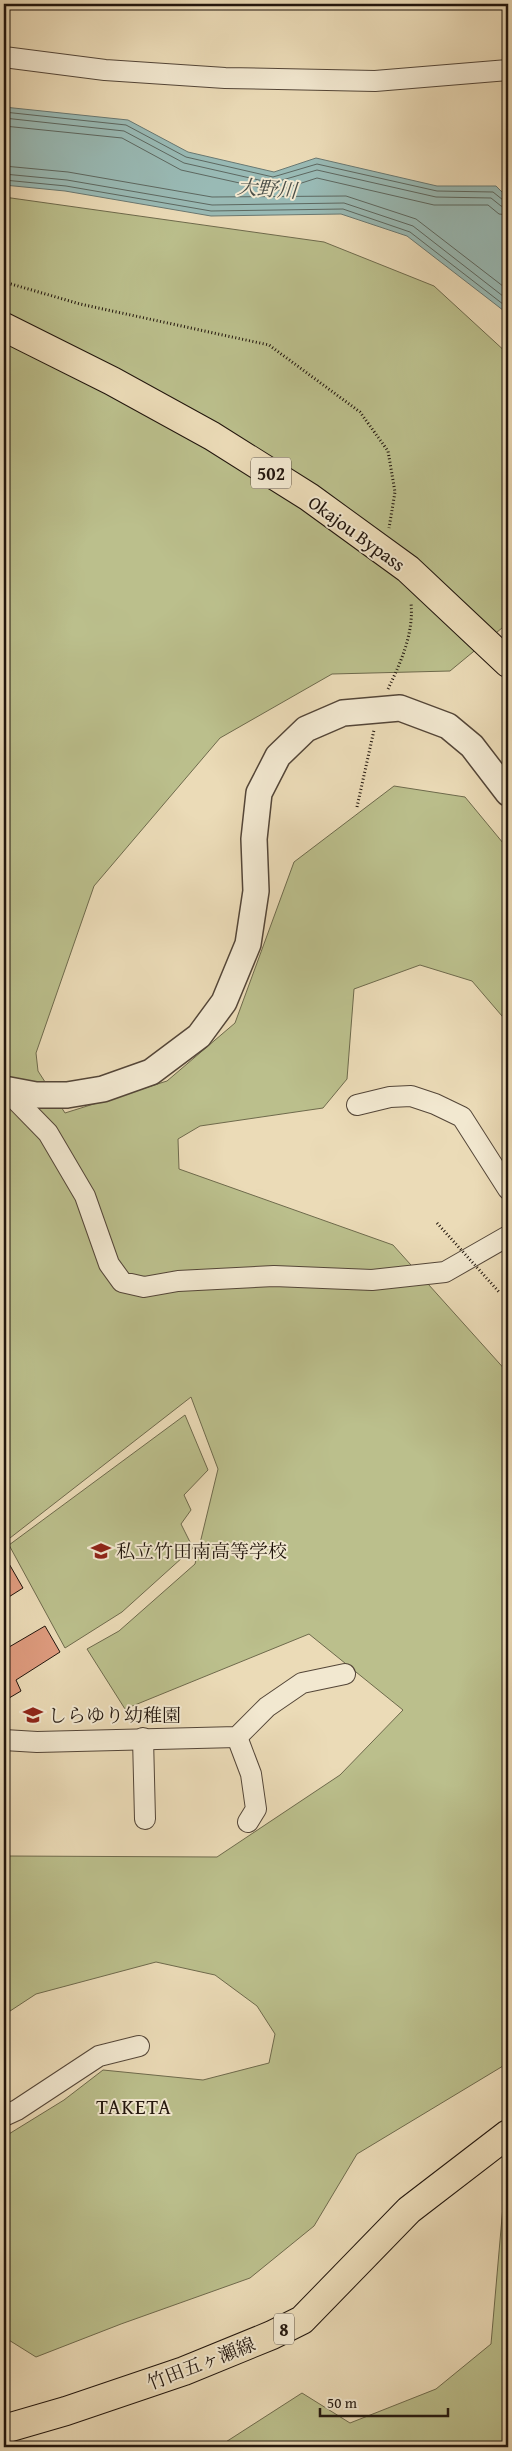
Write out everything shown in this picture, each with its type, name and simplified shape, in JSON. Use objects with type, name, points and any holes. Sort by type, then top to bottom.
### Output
[{"type":"main road","name":"Okajou Bypass","points":[[4,326],[112,381],[212,436],[309,497],[408,569],[508,663]]},
{"type":"main road","name":"竹田五ヶ瀬線","points":[[4,2429],[66,2411],[184,2370],[272,2335],[302,2320],[409,2210],[508,2134]]},
{"type":"street","points":[[4,57],[106,70],[225,78],[375,81],[508,70]]},
{"type":"street","points":[[5,1090],[36,1095],[52,1095],[103,1089],[151,1072],[199,1036],[224,1002],[248,944],[256,891],[254,839],[258,794],[278,756],[306,729],[343,713],[400,708],[448,726],[472,746],[508,793]]},
{"type":"street","points":[[5,1090],[48,1133],[85,1196],[109,1264],[122,1282],[144,1286],[178,1281],[274,1276],[372,1280],[445,1272],[508,1236]]},
{"type":"street","points":[[357,1105],[390,1097],[411,1096],[435,1104],[462,1118],[508,1189]]},
{"type":"street","points":[[4,1740],[237,1737],[267,1707],[302,1683],[345,1674]]},
{"type":"street","points":[[237,1737],[251,1774],[256,1809],[248,1822]]},
{"type":"street","points":[[144,1738],[145,1819]]},
{"type":"street","points":[[4,2116],[17,2110],[99,2056],[139,2046]]},
{"type":"path","points":[[4,282],[80,304],[269,345],[360,412],[388,451],[395,492],[388,530]]},
{"type":"path","points":[[357,807],[378,710],[400,664],[413,621],[408,569]]},
{"type":"path","points":[[437,1222],[500,1293]]},
{"type":"green space","points":[[4,197],[324,242],[434,286],[508,354],[508,623],[450,671],[332,674],[220,738],[94,886],[36,1053],[38,1071],[65,1113],[167,1081],[235,1023],[294,862],[394,786],[465,797],[508,849],[508,1023],[472,981],[420,965],[354,989],[347,1079],[323,1108],[200,1126],[178,1139],[179,1169],[393,1245],[508,1373],[508,2063],[357,2154],[314,2226],[250,2278],[121,2324],[36,2357],[4,2337],[4,2137],[64,2100],[103,2070],[203,2080],[269,2063],[275,2034],[257,2006],[215,1975],[156,1962],[36,1994],[4,2015],[4,1854],[7,1856],[217,1857],[340,1775],[403,1710],[309,1634],[125,1709],[87,1649],[119,1631],[195,1564],[218,1469],[191,1397],[10,1538],[4,1528]]},
{"type":"green space","name":"私立竹田南高等学校","points":[[185,1415],[208,1470],[184,1495],[191,1510],[181,1524],[193,1548],[122,1612],[65,1648],[9,1545]]},
{"type":"green space","points":[[508,2182],[508,2447],[218,2447],[302,2393],[350,2423],[436,2389],[491,2344],[505,2183]]},
{"type":"water","name":"大野川","points":[[4,107],[128,120],[188,152],[274,172],[316,158],[437,186],[496,186],[508,198],[508,314],[407,236],[341,214],[211,216],[65,191],[4,185]]},
{"type":"building","points":[[4,1555],[23,1588],[4,1600]]},
{"type":"building","points":[[45,1626],[60,1652],[16,1680],[21,1691],[4,1701],[4,1650]]},
{"type":"place","name":"私立竹田南高等学校","points":[[101,1551]]},
{"type":"place","name":"しらゆり幼稚園","points":[[33,1715]]},
{"type":"district","name":"TAKETA","points":[[134,2106]]}]
